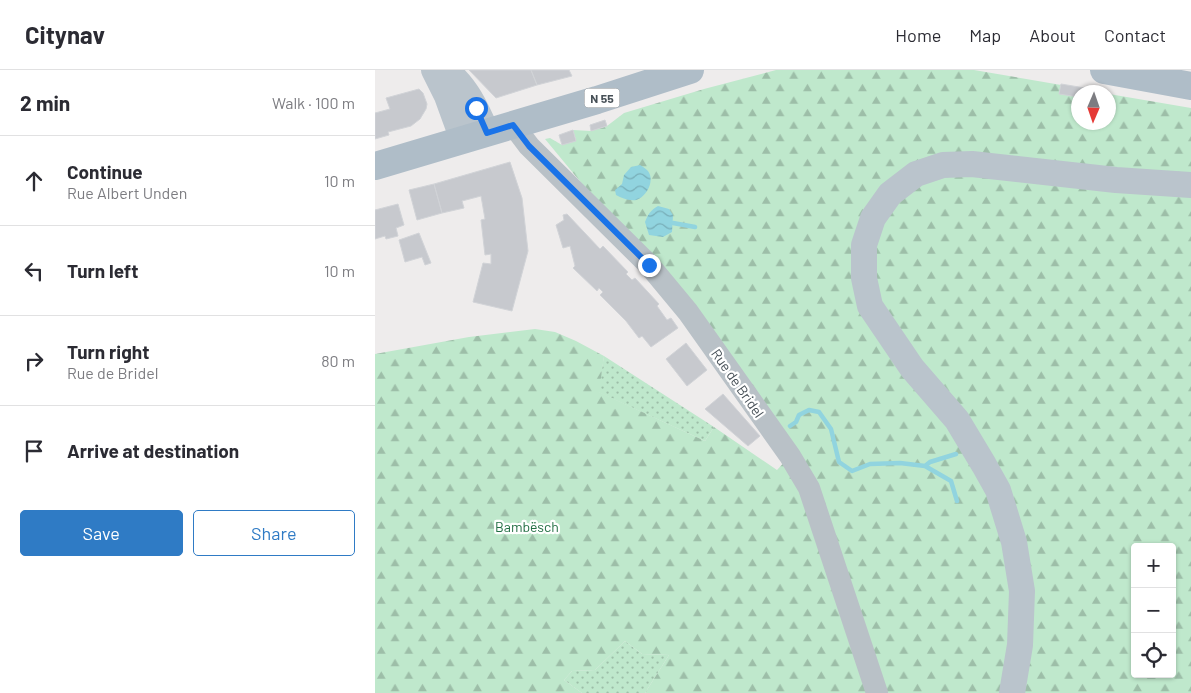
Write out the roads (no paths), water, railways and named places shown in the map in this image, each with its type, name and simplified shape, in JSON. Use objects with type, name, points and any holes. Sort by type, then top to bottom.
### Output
[{"type":"main road","points":[[434,70],[447,96],[475,136]]},
{"type":"main road","points":[[445,70],[465,90],[476,108],[475,136]]},
{"type":"main road","name":"N 55","points":[[375,166],[691,70]]},
{"type":"main road","points":[[1104,70],[1191,86]]},
{"type":"main road","points":[[1012,693],[1021,644],[1022,591],[1014,542],[998,490],[957,420],[912,368],[870,306],[864,278],[864,245],[873,218],[890,194],[916,174],[943,165],[971,164],[1117,180],[1191,185]]},
{"type":"street","name":"Rue de Bridel","points":[[513,125],[529,146],[649,265],[688,312],[790,456],[809,488],[877,693]]},
{"type":"water","points":[[640,165],[650,174],[651,178],[647,192],[636,200],[628,200],[616,195],[615,190],[622,184],[624,175],[631,167]]},
{"type":"water","points":[[658,206],[669,209],[673,215],[672,232],[663,237],[649,235],[645,222],[650,212]]},
{"type":"waterway","points":[[673,223],[695,227]]},
{"type":"waterway","points":[[790,426],[796,422],[799,415],[809,410],[819,412],[831,429],[839,462],[852,471],[870,464],[900,463],[925,466],[951,481],[957,501]]},
{"type":"waterway","points":[[925,466],[930,462],[956,454]]},
{"type":"park label","name":"Bambësch","points":[[527,526]]}]
